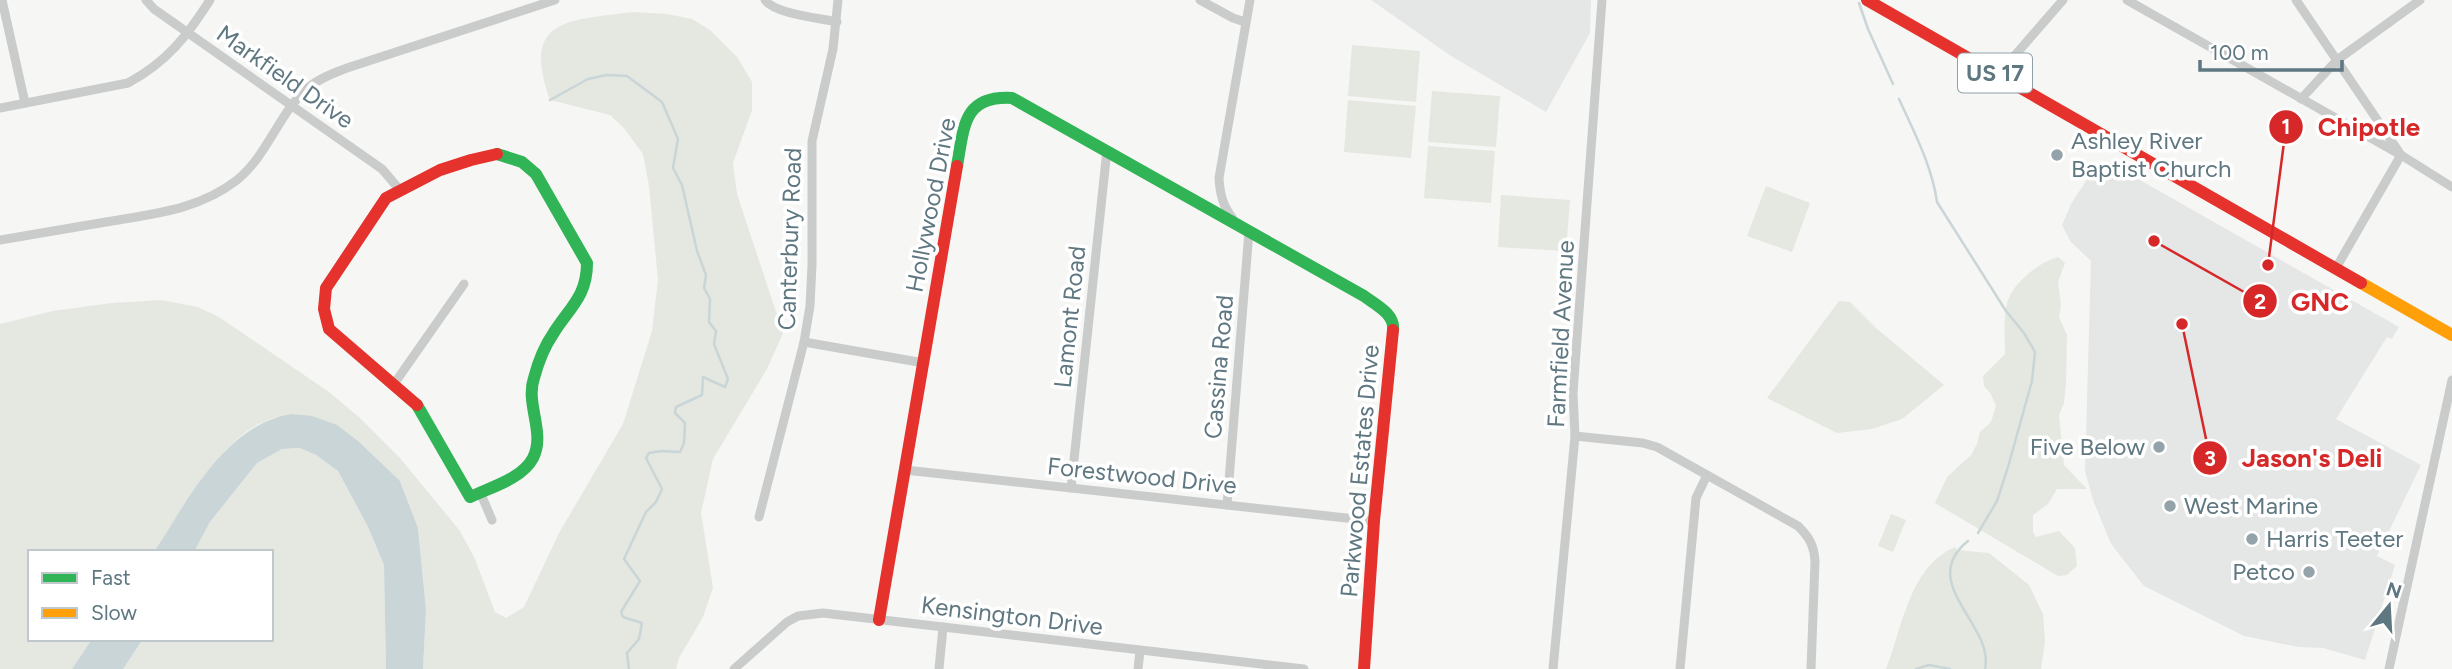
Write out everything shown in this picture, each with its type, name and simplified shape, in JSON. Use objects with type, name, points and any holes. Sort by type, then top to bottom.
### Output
[{"type":"main road","name":"US 17","points":[[1867,0],[2452,335]]},
{"type":"main road","name":"Hollywood Drive","points":[[879,620],[965,120],[970,111],[990,97],[1012,99],[1249,231]]},
{"type":"main road","points":[[497,154],[516,158],[533,169],[541,180],[587,263],[588,279],[584,292],[553,333],[531,386],[531,405],[538,443],[534,456],[525,469],[470,497],[416,404],[329,329],[323,311],[326,288],[386,198],[398,189],[479,156],[497,154]]},
{"type":"main road","name":"Parkwood Estates Drive","points":[[1249,231],[1364,296],[1387,313],[1394,324],[1374,521],[1364,669]]},
{"type":"street","points":[[2,0],[25,103]]},
{"type":"street","name":"Markfield Drive","points":[[146,0],[153,9],[382,169],[398,189]]},
{"type":"street","points":[[0,108],[128,83],[144,75],[189,34],[210,0]]},
{"type":"street","points":[[0,240],[154,214],[204,201],[223,190],[251,166],[306,89],[332,74],[555,0]]},
{"type":"street","points":[[765,0],[779,10],[836,22]]},
{"type":"street","name":"Canterbury Road","points":[[759,517],[804,342],[810,306],[812,141],[833,49],[838,0]]},
{"type":"street","points":[[1200,0],[1245,22]]},
{"type":"street","points":[[1236,223],[1220,196],[1219,178],[1250,0]]},
{"type":"street","name":"Farmfield Avenue","points":[[1553,669],[1575,436],[1573,393],[1602,0]]},
{"type":"street","points":[[2000,76],[2063,0]]},
{"type":"street","points":[[2127,0],[2401,155],[2452,187]]},
{"type":"street","points":[[2296,0],[2401,155]]},
{"type":"street","points":[[2301,99],[2337,60],[2420,0]]},
{"type":"street","name":"Lamont Road","points":[[1071,488],[1107,150]]},
{"type":"street","points":[[2336,268],[2401,155]]},
{"type":"street","name":"Cassina Road","points":[[1227,505],[1249,231]]},
{"type":"street","points":[[394,384],[464,284]]},
{"type":"street","points":[[804,342],[923,363]]},
{"type":"street","points":[[2389,669],[2452,380]]},
{"type":"street","points":[[1575,436],[1643,443],[1657,447],[1798,526],[1809,537],[1815,561],[1811,669]]},
{"type":"street","name":"Forestwood Drive","points":[[905,470],[1374,521]]},
{"type":"street","points":[[1680,669],[1696,498],[1707,475]]},
{"type":"street","points":[[480,492],[492,520]]},
{"type":"street","name":"Kensington Drive","points":[[734,669],[787,622],[798,616],[823,613],[1304,669]]},
{"type":"street","points":[[939,669],[943,627]]},
{"type":"street","points":[[1138,669],[1140,651]]},
{"type":"shaded area","points":[[1371,0],[1591,0],[1590,33],[1546,112],[1451,56]]},
{"type":"shaded area","points":[[632,12],[692,19],[710,30],[737,57],[752,82],[752,110],[733,163],[737,194],[783,333],[767,369],[713,459],[701,513],[713,588],[703,617],[679,658],[676,669],[423,669],[426,610],[418,528],[400,481],[277,417],[252,428],[224,452],[198,485],[155,550],[28,550],[28,641],[91,641],[72,669],[0,669],[0,324],[53,311],[112,303],[161,300],[198,307],[219,317],[329,392],[400,458],[460,531],[475,559],[495,612],[506,618],[524,607],[559,533],[623,424],[652,331],[658,280],[649,186],[643,154],[624,128],[610,115],[550,100],[541,53],[546,38],[570,22]]},
{"type":"shaded area","points":[[1352,45],[1420,51],[1416,102],[1348,96]]},
{"type":"shaded area","points":[[1432,91],[1500,96],[1496,147],[1428,142]]},
{"type":"shaded area","points":[[1348,100],[1416,106],[1411,158],[1344,152]]},
{"type":"shaded area","points":[[1428,146],[1495,151],[1491,203],[1424,198]]},
{"type":"shaded area","points":[[2097,164],[2117,167],[2399,327],[2392,339],[2387,337],[2336,419],[2421,465],[2377,556],[2395,565],[2365,660],[2323,648],[2298,647],[2244,636],[2144,586],[2111,544],[2093,500],[2085,471],[2091,261],[2070,241],[2062,225],[2071,204]]},
{"type":"shaded area","points":[[1766,186],[1810,203],[1792,252],[1747,236]]},
{"type":"shaded area","points":[[1501,195],[1570,200],[1566,251],[1498,247]]},
{"type":"shaded area","points":[[2058,257],[2065,263],[2058,282],[2061,305],[2059,317],[2067,335],[2064,403],[2059,415],[2064,465],[2087,489],[2057,489],[2048,504],[2033,515],[2033,532],[2036,537],[2059,531],[2075,548],[2077,566],[2067,575],[2058,576],[1935,503],[1947,477],[1971,455],[1980,432],[1991,422],[1996,406],[1984,386],[1983,376],[2005,354],[2005,316],[2010,296],[2027,275]]},
{"type":"shaded area","points":[[1839,301],[1850,302],[1876,328],[1944,385],[1902,419],[1872,429],[1837,433],[1767,398]]},
{"type":"shaded area","points":[[292,414],[312,416],[337,425],[400,481],[418,528],[426,610],[423,669],[386,669],[384,565],[368,527],[338,471],[316,455],[300,448],[282,449],[257,463],[210,522],[195,550],[155,550],[211,467],[247,432],[268,421]]},
{"type":"shaded area","points":[[300,448],[316,455],[338,471],[368,527],[384,565],[386,669],[123,669],[142,641],[273,641],[273,550],[195,550],[210,522],[257,463],[282,449]]},
{"type":"shaded area","points":[[1891,514],[1906,520],[1893,552],[1878,546]]},
{"type":"shaded area","points":[[1955,547],[1957,550],[1989,553],[2029,585],[2043,614],[2045,641],[2041,669],[1886,669],[1917,583],[1940,556]]},
{"type":"shaded area","points":[[91,641],[142,641],[123,669],[72,669]]},
{"type":"waterway","points":[[1859,3],[1893,84]]},
{"type":"waterway","points":[[550,100],[588,79],[607,75],[627,76],[662,102],[678,139],[673,168],[682,185],[697,251],[706,275],[704,288],[710,299],[709,322],[716,331],[714,344],[728,379],[725,387],[703,377],[702,395],[676,407],[675,413],[685,423],[684,443],[680,452],[649,453],[646,458],[662,489],[656,502],[646,512],[624,559],[640,581],[621,612],[623,617],[642,623],[639,639],[627,653],[629,669]]},
{"type":"waterway","points":[[1899,99],[1927,162],[1937,202],[2035,352],[2032,381],[2008,467],[1997,501],[1978,533]]},
{"type":"waterway","points":[[1968,541],[1954,557],[1950,573],[1953,588],[1979,636],[1985,653],[1985,669]]},
{"type":"waterway","points":[[1916,669],[1929,665],[1950,669]]},
{"type":"traffic: fast","points":[[957,166],[965,127],[975,108],[996,98],[1012,98],[1364,296],[1388,315],[1393,330]]},
{"type":"traffic: fast","points":[[417,405],[470,497],[514,477],[533,458],[537,439],[532,398],[534,378],[547,344],[580,294],[587,263],[536,174],[522,162],[497,154]]},
{"type":"traffic: slow","points":[[2361,283],[2452,335]]},
{"type":"traffic: jam","points":[[1867,0],[2361,283]]},
{"type":"traffic: jam","points":[[417,405],[329,329],[324,309],[326,288],[386,198],[440,170],[497,154]]},
{"type":"traffic: jam","points":[[879,620],[957,166]]},
{"type":"traffic: jam","points":[[1364,669],[1374,521],[1393,330]]},
{"type":"place","name":"Ashley River Baptist Church","points":[[2057,155]]},
{"type":"place","name":"GNC","points":[[2154,241]]},
{"type":"place","name":"Chipotle","points":[[2268,265]]},
{"type":"place","name":"Jason's Deli","points":[[2182,324]]},
{"type":"place","name":"Five Below","points":[[2159,447]]},
{"type":"place","name":"West Marine","points":[[2170,506]]},
{"type":"place","name":"Harris Teeter","points":[[2252,539]]},
{"type":"place","name":"Petco","points":[[2309,572]]}]
